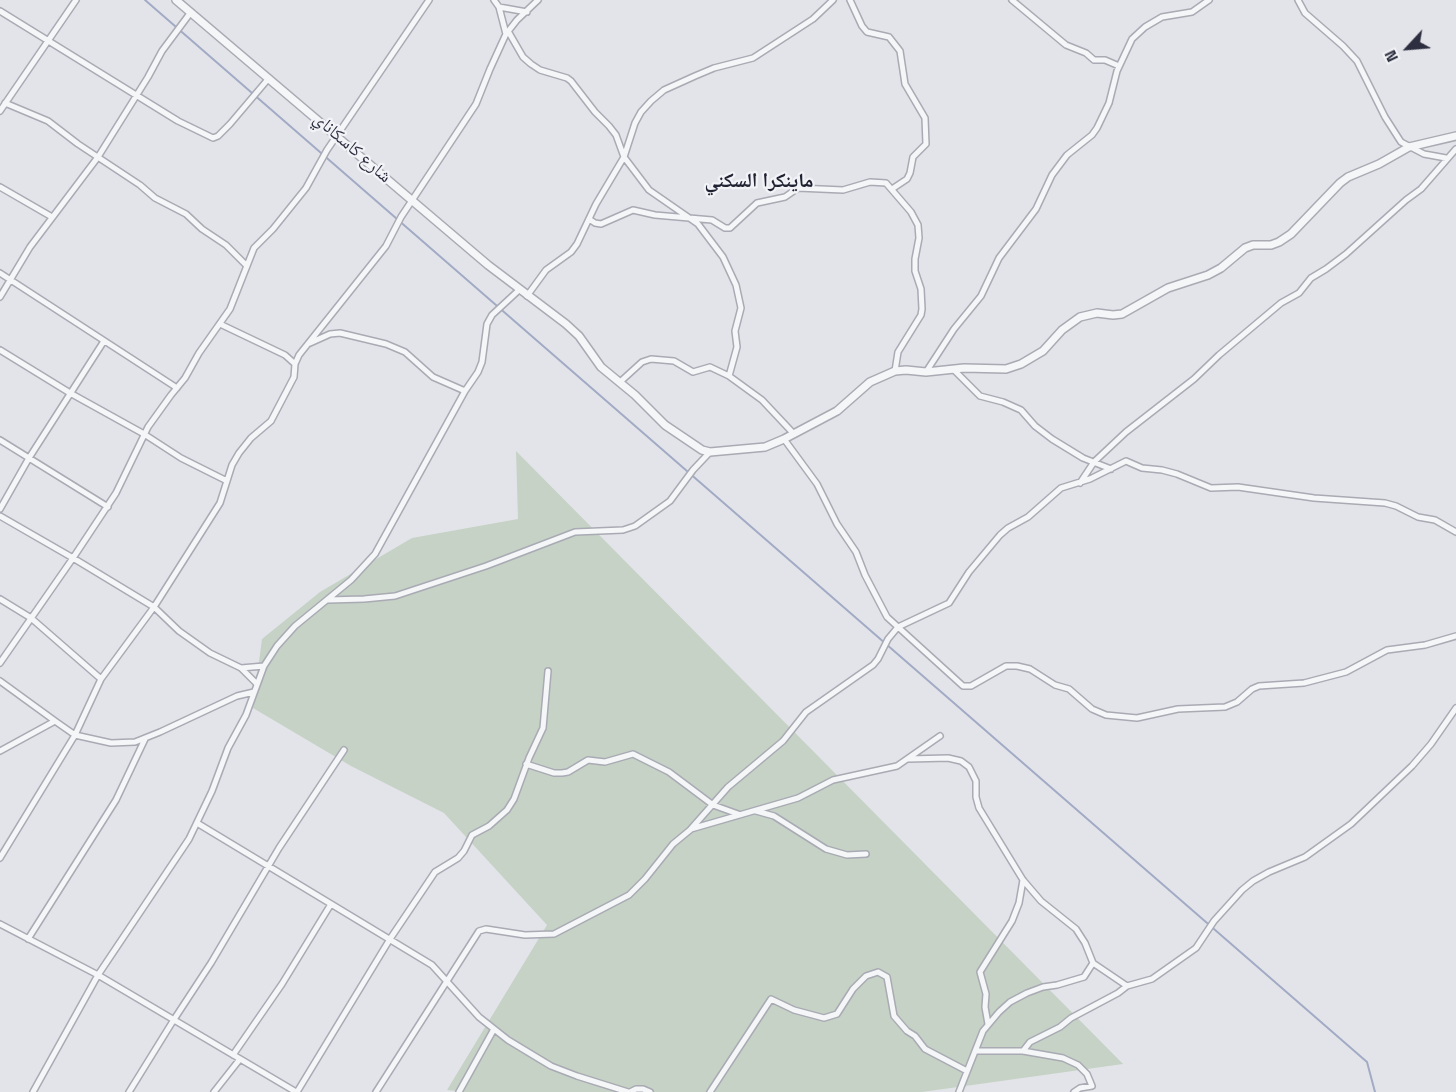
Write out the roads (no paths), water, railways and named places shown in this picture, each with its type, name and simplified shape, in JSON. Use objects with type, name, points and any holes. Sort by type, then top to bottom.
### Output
[{"type":"street","points":[[76,0],[2,106],[48,121],[155,198],[186,214],[201,229],[226,245],[246,265]]},
{"type":"street","name":"شارع كاسكاناي","points":[[176,0],[519,290],[566,324],[579,336],[601,367],[635,394],[665,425],[702,450],[710,452]]},
{"type":"street","points":[[0,663],[108,507],[144,434],[185,378],[199,353],[230,309],[254,248],[273,229],[306,188],[337,136],[429,0]]},
{"type":"street","points":[[494,0],[499,6],[507,33],[523,57],[540,70],[571,81],[616,135],[624,157],[655,196],[698,224],[723,257],[738,293],[741,308],[735,331],[737,347],[729,376]]},
{"type":"street","points":[[0,858],[75,735],[101,679],[154,607],[220,503],[232,465],[245,444],[271,422],[294,377],[295,364],[299,355],[386,246],[426,177],[476,104],[507,33],[538,0]]},
{"type":"street","points":[[527,296],[546,270],[571,252],[577,244],[624,157],[641,112],[664,90],[714,68],[753,58],[813,20],[833,0]]},
{"type":"street","points":[[850,0],[867,32],[889,37],[900,51],[905,84],[925,118],[926,144],[914,157],[907,179],[892,189]]},
{"type":"street","points":[[1012,0],[1066,45],[1086,53],[1094,60],[1105,60],[1119,66]]},
{"type":"street","points":[[926,372],[944,342],[981,296],[999,258],[1036,209],[1052,175],[1067,155],[1092,135],[1097,128],[1109,103],[1119,66],[1130,43],[1145,27],[1167,15],[1192,12],[1209,0]]},
{"type":"street","points":[[1298,0],[1305,13],[1351,54],[1362,70],[1396,136],[1409,147],[1424,154],[1446,158]]},
{"type":"street","points":[[499,6],[526,12]]},
{"type":"street","points":[[0,11],[135,96],[213,138],[230,124],[269,78]]},
{"type":"street","points":[[0,297],[52,217],[98,157],[162,51],[190,12]]},
{"type":"street","points":[[328,600],[395,596],[486,566],[574,531],[623,530],[634,526],[670,501],[710,452],[765,447],[784,439],[837,411],[870,382],[895,371],[926,372],[951,368],[1014,367],[1037,356],[1062,330],[1080,317],[1097,313],[1122,314],[1168,288],[1208,275],[1221,268],[1245,248],[1280,242],[1291,234],[1340,183],[1409,147],[1456,136]]},
{"type":"street","points":[[1080,483],[1094,462],[1126,432],[1194,379],[1281,303],[1299,293],[1311,278],[1346,254],[1421,189],[1456,149]]},
{"type":"street","points":[[589,219],[601,224],[633,210],[655,215],[712,220],[725,228],[730,228],[757,203],[785,197],[798,188],[843,190],[870,182],[886,183],[911,212],[918,225],[919,238],[915,271],[922,299],[921,315],[898,352],[895,371]]},
{"type":"street","points":[[0,187],[52,217]]},
{"type":"street","points":[[0,273],[177,388]]},
{"type":"street","points":[[33,1092],[98,975],[149,901],[197,823],[228,748],[246,715],[264,666],[277,646],[295,626],[351,580],[375,554],[465,391],[478,372],[482,362],[487,324],[492,315],[519,290]]},
{"type":"street","points":[[220,324],[285,355],[295,364]]},
{"type":"street","points":[[307,344],[330,334],[340,333],[386,344],[405,352],[433,376],[465,391]]},
{"type":"street","points":[[0,509],[29,458],[104,341]]},
{"type":"street","points":[[0,350],[181,458],[227,481]]},
{"type":"street","points":[[285,355],[299,355]]},
{"type":"street","points":[[620,382],[642,362],[651,359],[674,361],[693,372],[710,367],[729,376],[762,400],[793,433]]},
{"type":"street","points":[[951,368],[980,396],[1004,402],[1021,410],[1044,434],[1075,454],[1111,469]]},
{"type":"street","points":[[784,439],[817,484],[837,524],[856,552],[887,617],[963,686],[970,686],[1006,666],[1017,666],[1030,669],[1047,681],[1069,689],[1092,709],[1106,715],[1137,718],[1178,710],[1225,707],[1259,686],[1304,683],[1346,672],[1387,650],[1425,645],[1456,636]]},
{"type":"street","points":[[0,440],[108,507]]},
{"type":"street","points":[[376,1092],[482,930],[533,935],[554,933],[628,895],[645,879],[673,844],[690,830],[744,772],[783,741],[806,712],[873,665],[898,627],[949,603],[978,560],[1008,528],[1028,517],[1061,488],[1080,483],[1126,461],[1142,468],[1177,474],[1211,488],[1238,487],[1314,498],[1379,501],[1396,506],[1418,517],[1435,520],[1456,532]]},
{"type":"street","points":[[0,516],[154,607],[187,637],[241,668],[257,684]]},
{"type":"street","points":[[0,599],[30,618],[101,679]]},
{"type":"street","points":[[241,668],[264,666]]},
{"type":"street","points":[[0,924],[98,975],[297,1092],[390,939],[435,872],[458,858],[472,835],[489,826],[507,810],[514,799],[526,764],[543,728],[548,671]]},
{"type":"street","points":[[0,681],[75,735],[120,744],[145,739],[237,696],[254,692]]},
{"type":"street","points":[[1023,1051],[1030,1042],[1060,1027],[1071,1018],[1127,986],[1152,979],[1196,948],[1214,921],[1253,880],[1305,857],[1351,824],[1412,766],[1431,744],[1456,708]]},
{"type":"street","points":[[0,751],[55,721]]},
{"type":"street","points":[[690,830],[807,795],[833,780],[897,766],[940,736]]},
{"type":"street","points":[[28,939],[116,800],[145,739]]},
{"type":"street","points":[[129,1092],[211,963],[279,848],[344,750]]},
{"type":"street","points":[[526,764],[554,773],[562,773],[588,760],[611,761],[633,754],[669,772],[713,805],[739,814]]},
{"type":"street","points":[[908,759],[948,758],[961,761],[969,766],[976,781],[979,808],[1023,880],[1041,901],[1076,929],[1093,963],[1127,986]]},
{"type":"street","points":[[756,810],[774,816],[826,849],[847,855],[866,854]]},
{"type":"street","points":[[197,823],[432,965],[478,1017],[508,1040],[551,1065],[577,1076],[629,1092],[636,1089],[650,1092]]},
{"type":"street","points":[[988,1024],[985,1007],[986,994],[980,972],[1012,921],[1019,903],[1023,880]]},
{"type":"street","points":[[233,1055],[271,1001],[331,904]]},
{"type":"street","points":[[959,1092],[988,1024],[1010,1002],[1043,987],[1084,977],[1093,963]]},
{"type":"street","points":[[710,1092],[771,999],[794,1010],[824,1018],[837,1014],[853,989],[866,976],[878,972],[886,977],[889,984],[894,1016],[925,1049],[967,1071]]},
{"type":"street","points":[[459,1092],[494,1029]]},
{"type":"street","points":[[976,1051],[1023,1051],[1063,1058],[1078,1065],[1087,1074],[1092,1086],[1080,1088],[1074,1092]]},
{"type":"street","points":[[214,1092],[240,1059]]},
{"type":"waterway","points":[[145,0],[1367,1062],[1375,1092]]},
{"type":"district","name":"ماينكرا السكني","points":[[759,182]]}]
